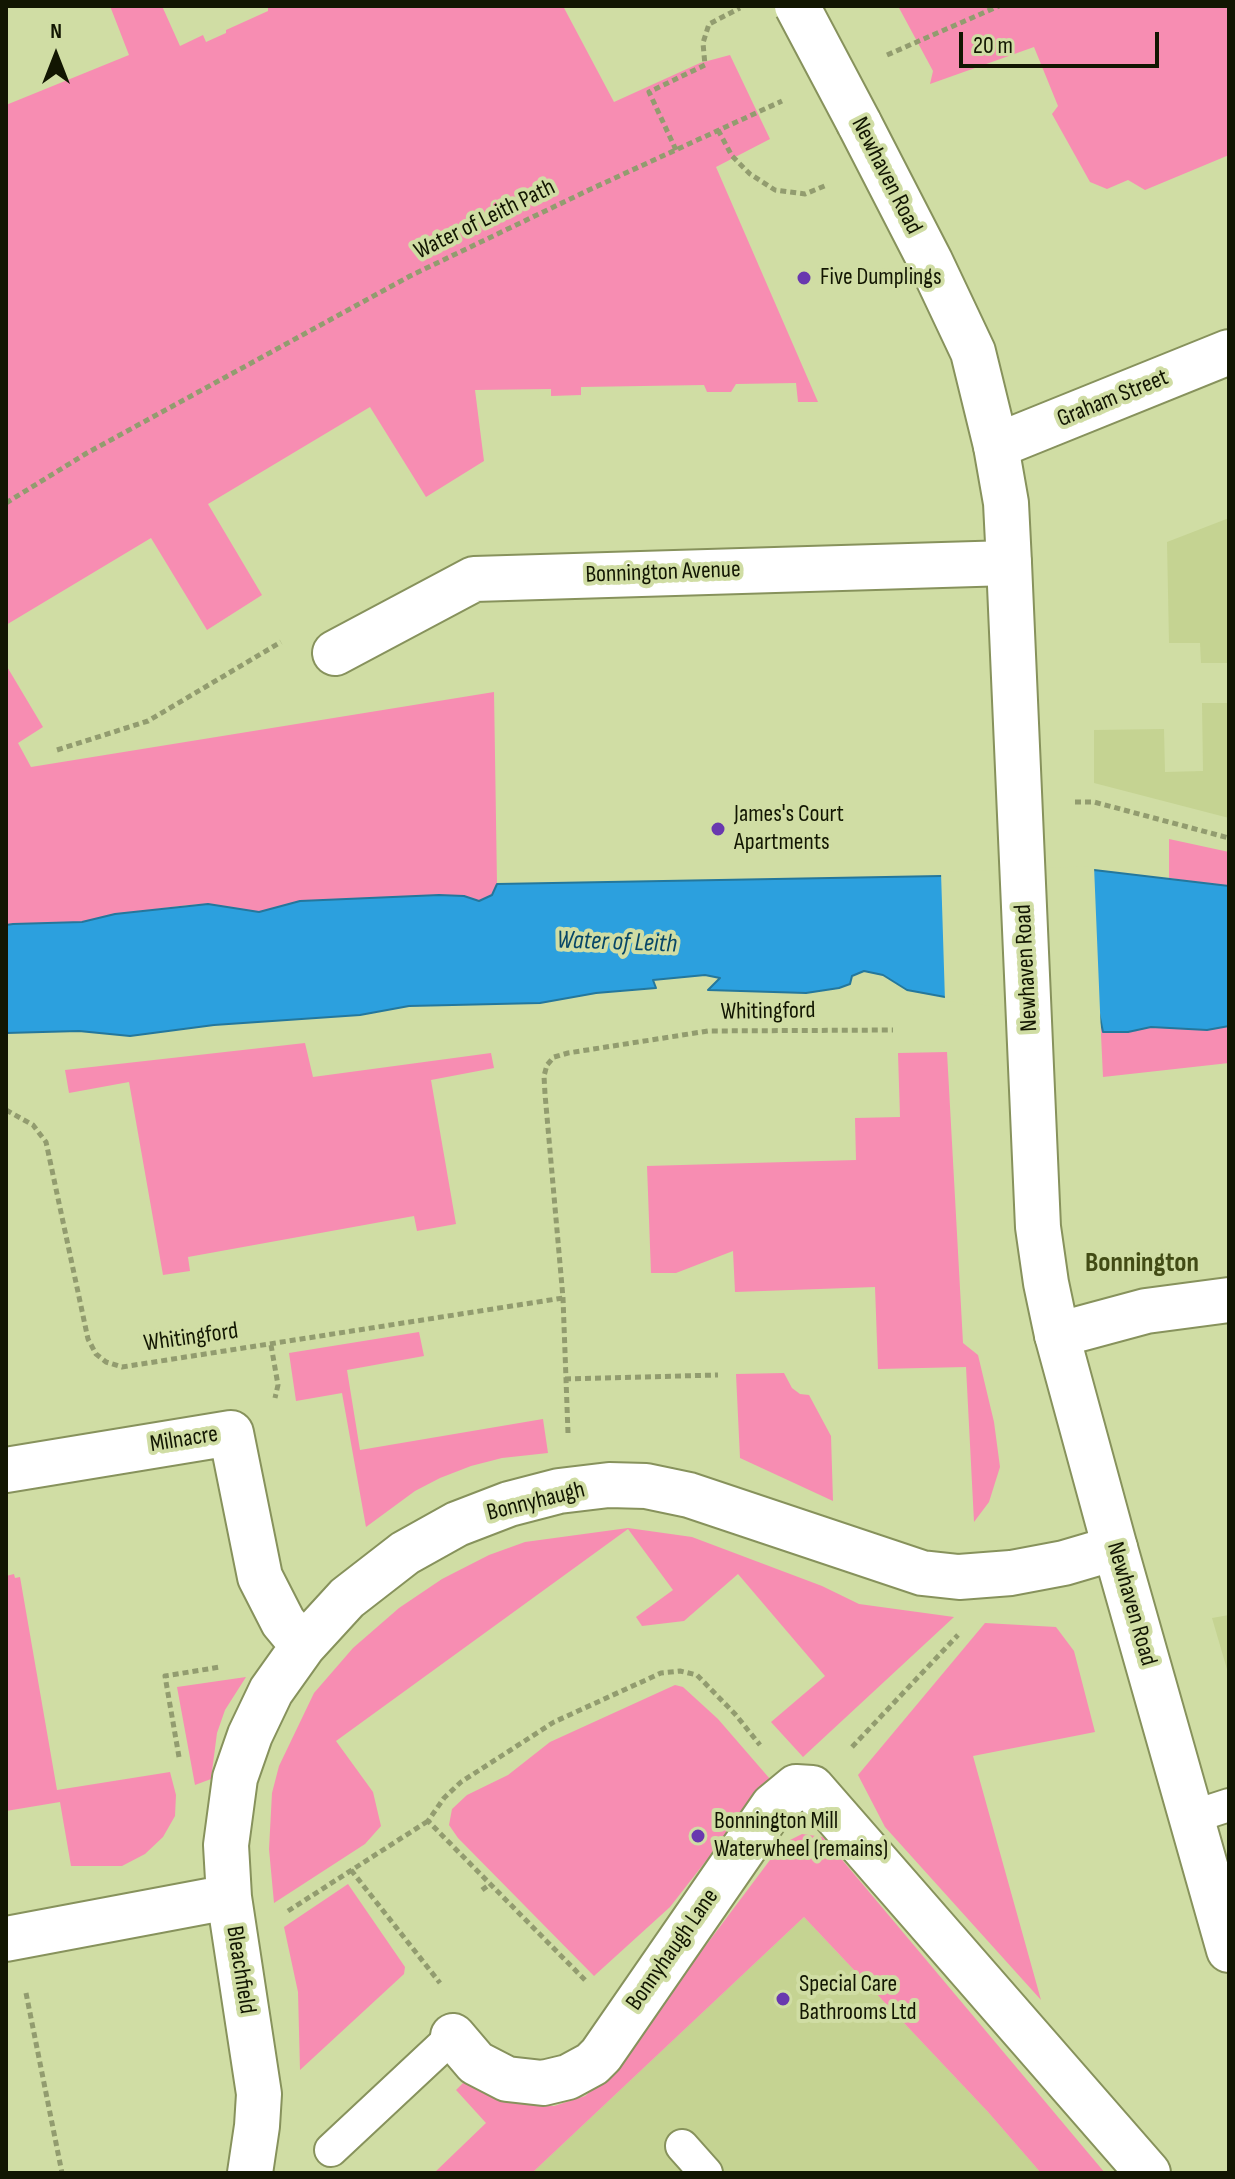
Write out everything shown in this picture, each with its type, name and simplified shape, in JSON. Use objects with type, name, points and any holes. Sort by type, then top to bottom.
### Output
[{"type":"street","name":"Newhaven Road","points":[[797,6],[930,261],[973,352],[996,446],[1006,503],[1038,1227],[1057,1335],[1115,1548],[1210,1811],[1229,1950]]},
{"type":"street","name":"Graham Street","points":[[996,446],[1229,352]]},
{"type":"street","name":"Bonnington Avenue","points":[[335,653],[474,579],[1009,563]]},
{"type":"street","points":[[1057,1335],[1146,1311],[1229,1300]]},
{"type":"street","name":"Milnacre","points":[[6,1470],[231,1433],[260,1577],[283,1622],[303,1646]]},
{"type":"street","name":"Bonnyhaugh","points":[[231,1912],[226,1845],[235,1778],[250,1735],[271,1691],[303,1646],[347,1598],[405,1553],[457,1524],[559,1491],[609,1485],[660,1488],[689,1495],[922,1573],[959,1577],[1011,1573],[1064,1563],[1115,1548]]},
{"type":"street","points":[[804,1788],[1148,2173]]},
{"type":"street","name":"Bonnyhaugh Lane","points":[[453,2036],[476,2063],[507,2079],[543,2083],[568,2077],[592,2064],[773,1806],[804,1788]]},
{"type":"street","name":"Bleachfield","points":[[11,1938],[231,1912],[259,2094],[250,2173]]},
{"type":"lane","points":[[331,2150],[453,2036]]},
{"type":"lane","points":[[682,2146],[706,2173]]},
{"type":"path","points":[[676,150],[649,92],[705,65],[703,43],[709,24],[744,6]]},
{"type":"path","points":[[886,56],[999,6]]},
{"type":"path","name":"Water of Leith Path","points":[[6,503],[87,453],[410,276],[788,99]]},
{"type":"path","points":[[718,130],[732,156],[750,174],[775,190],[805,194]]},
{"type":"path","points":[[57,750],[148,721],[315,622],[335,653]]},
{"type":"path","points":[[1018,793],[1094,802],[1229,838]]},
{"type":"path","name":"Whitingford","points":[[572,1489],[563,1298],[545,1094],[547,1065],[554,1057],[568,1053],[708,1031],[893,1030]]},
{"type":"path","name":"Whitingford","points":[[6,1110],[33,1125],[46,1142],[88,1339],[96,1354],[106,1362],[122,1367],[563,1298]]},
{"type":"path","points":[[565,1379],[718,1375]]},
{"type":"path","points":[[231,1912],[279,1917],[428,1821],[444,1798],[461,1782],[554,1722],[661,1673],[680,1671],[697,1675],[804,1788],[980,1612],[1011,1573]]},
{"type":"path","points":[[428,1821],[624,2022]]},
{"type":"path","points":[[351,1870],[459,2005],[453,2036]]},
{"type":"path","points":[[482,1890],[490,1884]]},
{"type":"path","points":[[11,1938],[62,2173]]},
{"type":"shaded area","points":[[110,6],[162,6],[180,46],[203,35],[206,42],[226,33],[226,30],[268,11],[268,6],[563,6],[614,102],[700,63],[730,55],[770,139],[716,167],[818,402],[798,402],[796,383],[736,384],[731,392],[707,392],[704,385],[581,387],[581,395],[551,396],[551,389],[475,390],[484,461],[426,497],[370,407],[208,504],[262,595],[207,630],[151,538],[6,625],[6,105],[129,55]]},
{"type":"shaded area","points":[[898,6],[1229,6],[1229,155],[1145,190],[1128,180],[1107,189],[1090,182],[1052,114],[1058,106],[1034,47],[930,84],[933,71]]},
{"type":"shaded area","points":[[1229,518],[1229,663],[1201,663],[1200,643],[1169,643],[1167,542]]},
{"type":"shaded area","points":[[6,665],[43,727],[18,743],[31,767],[494,692],[497,884],[492,895],[479,901],[464,896],[439,895],[300,901],[259,912],[208,904],[189,905],[115,914],[82,922],[6,925]]},
{"type":"shaded area","points":[[1202,703],[1229,703],[1229,818],[1094,783],[1094,730],[1164,729],[1165,772],[1203,771]]},
{"type":"shaded area","points":[[1169,839],[1229,852],[1229,886],[1169,878]]},
{"type":"shaded area","points":[[1100,1013],[1104,1032],[1128,1032],[1151,1027],[1207,1030],[1229,1026],[1229,1063],[1103,1077]]},
{"type":"shaded area","points":[[305,1043],[313,1077],[491,1053],[494,1068],[431,1080],[456,1224],[417,1231],[414,1216],[188,1257],[190,1271],[163,1275],[129,1082],[69,1093],[65,1070]]},
{"type":"shaded area","points":[[947,1052],[963,1343],[978,1355],[994,1422],[1000,1467],[989,1502],[974,1522],[966,1367],[878,1369],[875,1287],[735,1292],[733,1251],[676,1273],[651,1273],[647,1166],[856,1160],[855,1118],[900,1117],[898,1053]]},
{"type":"shaded area","points":[[419,1332],[424,1356],[347,1370],[360,1450],[543,1419],[548,1453],[502,1458],[440,1478],[415,1491],[366,1527],[342,1393],[296,1401],[289,1353]]},
{"type":"shaded area","points":[[784,1373],[792,1388],[800,1394],[809,1395],[831,1436],[833,1501],[740,1458],[736,1374]]},
{"type":"shaded area","points":[[628,1528],[692,1537],[822,1586],[859,1604],[954,1617],[803,1757],[771,1722],[825,1676],[738,1574],[684,1621],[642,1626],[636,1617],[673,1590],[628,1529],[336,1741],[373,1792],[381,1826],[365,1844],[274,1903],[269,1849],[272,1793],[279,1766],[314,1693],[353,1648],[399,1608],[442,1579],[489,1555],[525,1542]]},
{"type":"shaded area","points":[[14,1574],[15,1578],[20,1577],[57,1790],[170,1772],[176,1795],[175,1816],[163,1837],[145,1854],[122,1866],[71,1866],[60,1802],[6,1811],[6,1576]]},
{"type":"shaded area","points":[[1229,1615],[1229,1676],[1212,1618]]},
{"type":"shaded area","points":[[985,1623],[1056,1627],[1074,1651],[1095,1732],[973,1756],[1041,2000],[885,1827],[858,1775]]},
{"type":"shaded area","points":[[246,1677],[225,1710],[217,1733],[211,1779],[195,1785],[177,1687]]},
{"type":"shaded area","points":[[675,1685],[683,1687],[718,1719],[770,1779],[670,1907],[594,1976],[458,1838],[449,1825],[452,1809],[467,1795],[508,1775],[550,1742]]},
{"type":"shaded area","points":[[802,1834],[823,1837],[1105,2173],[1041,2173],[988,2112],[804,1917],[532,2173],[434,2173],[486,2123],[456,2090],[467,2079],[522,2102],[554,2106],[585,2096],[607,2077],[782,1844]]},
{"type":"shaded area","points":[[348,1884],[405,1967],[404,1974],[300,2070],[298,1992],[284,1927]]},
{"type":"shaded area","points":[[804,1917],[988,2112],[1041,2173],[532,2173]]},
{"type":"water","name":"Water of Leith","points":[[1094,870],[1229,886],[1229,1026],[1207,1030],[1151,1027],[1128,1032],[1103,1032],[1099,1013],[945,997],[907,990],[883,975],[864,971],[852,976],[850,984],[806,993],[708,990],[720,978],[705,975],[653,980],[656,988],[596,993],[540,1003],[409,1006],[360,1015],[214,1025],[130,1036],[79,1031],[6,1033],[6,925],[82,922],[115,914],[208,904],[259,912],[300,901],[439,895],[464,896],[479,901],[492,895],[497,884],[941,876]]},
{"type":"pier","points":[[1094,866],[1101,1035],[1096,1017],[945,1001],[941,872]]},
{"type":"place","name":"Five Dumplings","points":[[804,278]]},
{"type":"place","name":"James's Court Apartments","points":[[718,829]]},
{"type":"place","name":"Bonnington Mill Waterwheel (remains)","points":[[698,1836]]},
{"type":"place","name":"Special Care Bathrooms Ltd","points":[[783,1999]]},
{"type":"district","name":"Bonnington","points":[[1142,1264]]}]
